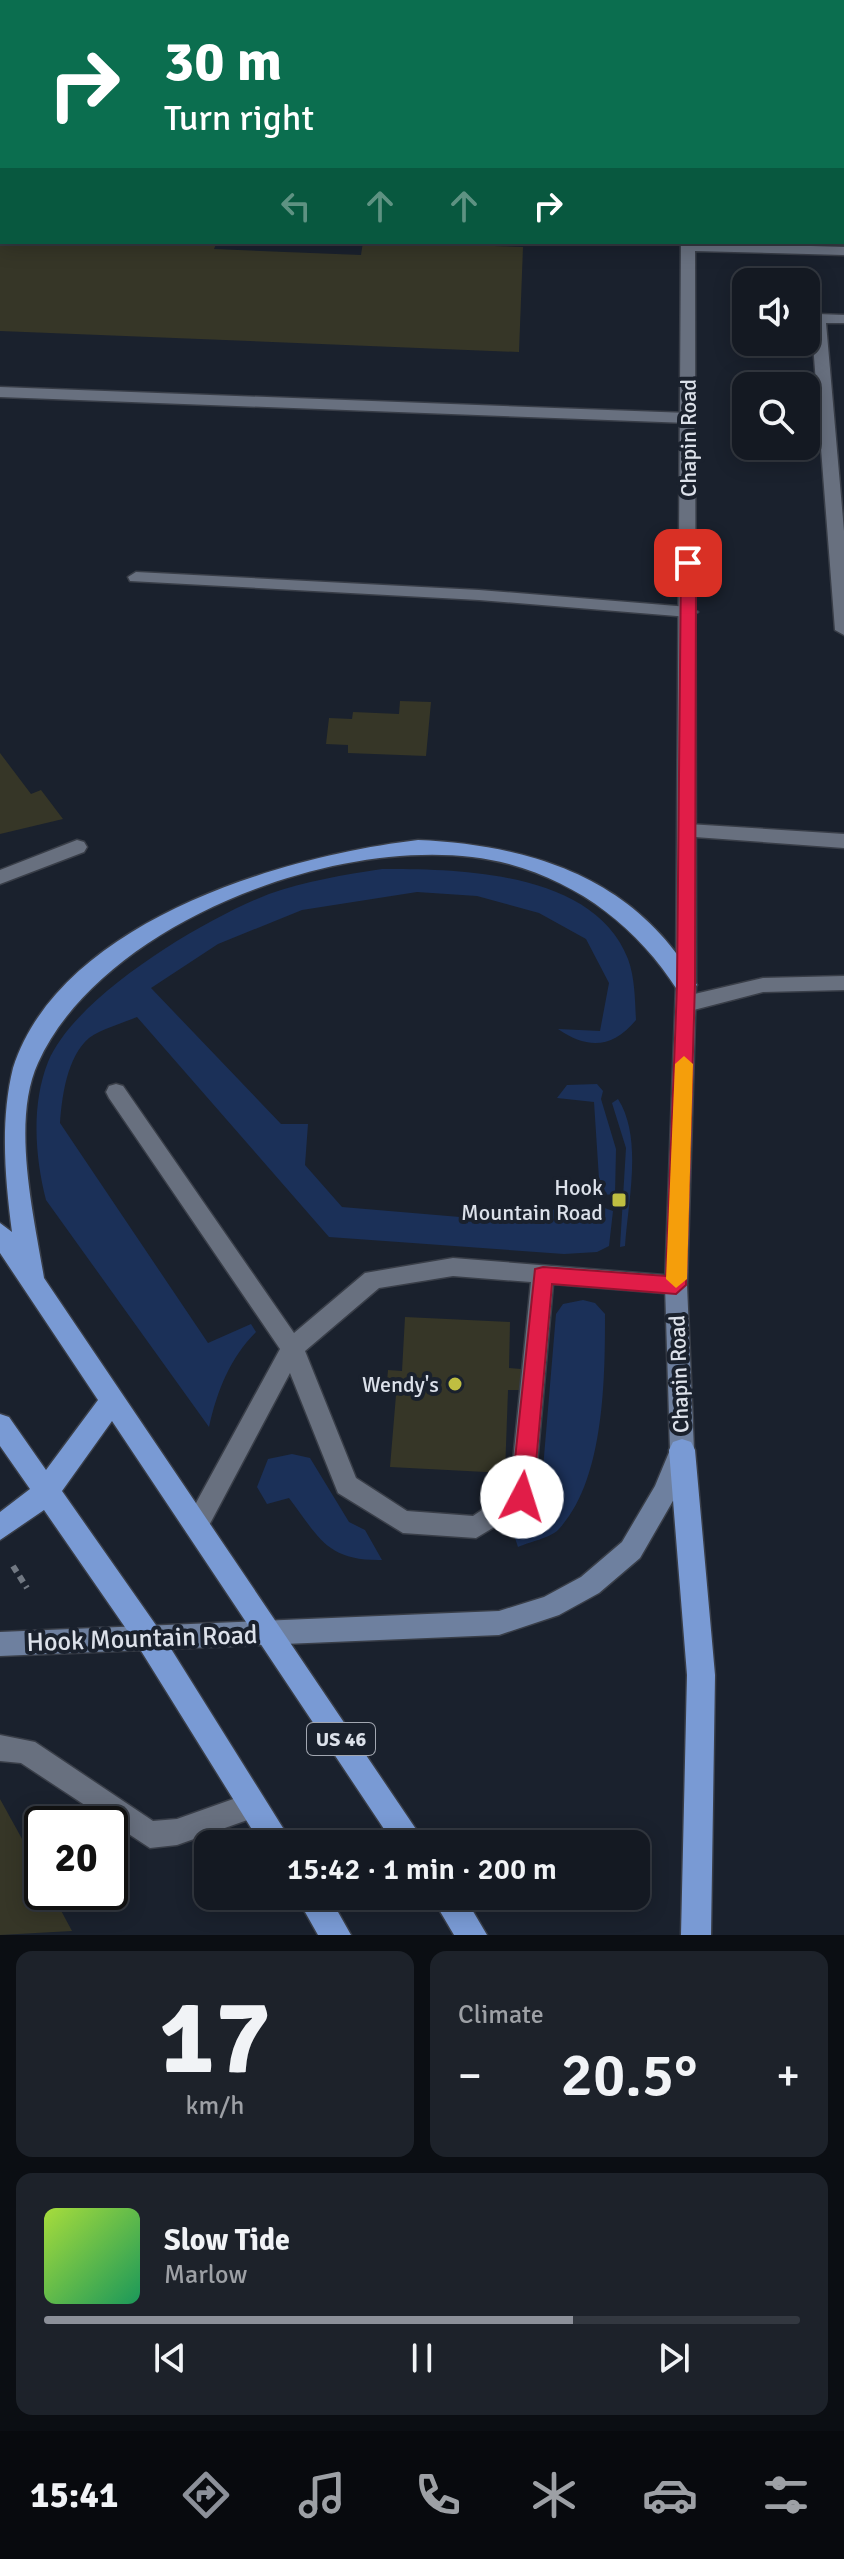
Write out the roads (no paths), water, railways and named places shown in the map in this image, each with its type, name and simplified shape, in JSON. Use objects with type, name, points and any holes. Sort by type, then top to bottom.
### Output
[{"type":"highway","points":[[32,1281],[20,1191],[15,1111],[24,1066],[35,1041],[66,997],[89,974],[132,941],[183,912],[237,888],[294,870],[354,857],[423,848],[474,850],[513,858],[560,875],[611,901],[653,936],[670,956],[686,994]]},
{"type":"highway","name":"US 46","points":[[0,1233],[402,1830]]},
{"type":"highway","points":[[0,1528],[45,1493],[112,1401]]},
{"type":"highway","points":[[0,1425],[148,1637],[269,1830]]},
{"type":"highway","points":[[682,1450],[701,1675],[696,1935]]},
{"type":"highway","points":[[320,1910],[336,1935]]},
{"type":"highway","points":[[455,1910],[472,1935]]},
{"type":"main road","name":"Chapin Road","points":[[682,1450],[676,1285],[686,994]]},
{"type":"main road","name":"Hook Mountain Road","points":[[0,1644],[271,1635],[499,1623],[550,1607],[590,1585],[631,1550],[665,1491],[682,1450]]},
{"type":"street","points":[[688,244],[844,251]]},
{"type":"street","name":"Chapin Road","points":[[686,994],[688,244]]},
{"type":"street","points":[[844,319],[818,318],[844,630]]},
{"type":"street","points":[[0,392],[688,418]]},
{"type":"street","points":[[136,577],[479,595],[689,612]]},
{"type":"street","points":[[688,831],[844,841]]},
{"type":"street","points":[[0,877],[77,847]]},
{"type":"street","points":[[686,994],[763,985],[844,983]]},
{"type":"street","points":[[116,1092],[292,1348],[347,1485],[403,1522],[476,1527],[522,1497],[543,1275]]},
{"type":"street","points":[[196,1525],[292,1348],[373,1280],[453,1267],[676,1285]]},
{"type":"street","points":[[13,1750],[150,1835],[177,1832],[253,1805]]},
{"type":"place","name":"Hook Mountain Road","points":[[619,1200]]},
{"type":"place","name":"Wendy's","points":[[455,1384]]}]
